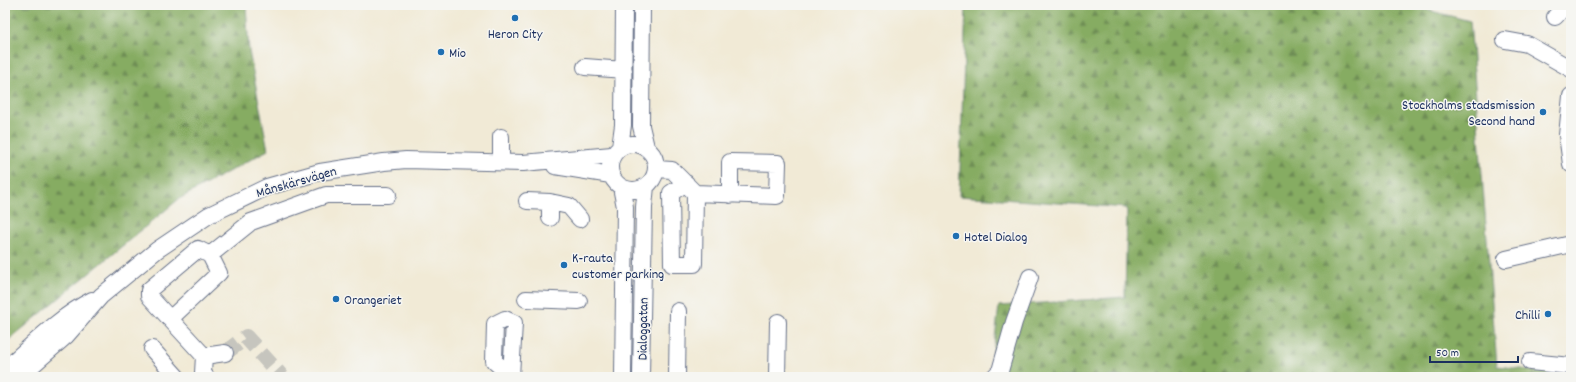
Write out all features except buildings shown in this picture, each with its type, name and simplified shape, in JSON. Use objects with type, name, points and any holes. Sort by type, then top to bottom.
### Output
[{"type":"street","points":[[616,151],[630,143],[646,147],[652,153],[656,161],[656,169],[653,179],[646,186],[638,190],[629,190],[616,181],[609,168],[624,125],[624,5]]},
{"type":"street","points":[[642,5],[641,126],[646,147]]},
{"type":"street","points":[[1555,17],[1566,5]]},
{"type":"street","points":[[1505,40],[1527,44],[1571,69]]},
{"type":"street","points":[[585,67],[624,70]]},
{"type":"street","points":[[1571,96],[1567,135],[1571,164]]},
{"type":"street","points":[[501,137],[501,162]]},
{"type":"street","name":"Månskärsvägen","points":[[523,163],[616,151]]},
{"type":"street","name":"Månskärsvägen","points":[[19,377],[66,336],[101,296],[182,231],[215,212],[267,187],[320,172],[374,163],[406,160],[523,163],[616,181]]},
{"type":"street","points":[[656,169],[672,170],[690,188],[730,195]]},
{"type":"street","name":"Dialoggatan","points":[[616,181],[625,207],[623,377]]},
{"type":"street","name":"Dialoggatan","points":[[641,377],[644,207],[646,186]]},
{"type":"street","points":[[210,255],[251,222],[326,195],[388,195]]},
{"type":"street","points":[[527,201],[550,202],[569,206],[580,219]]},
{"type":"street","points":[[550,202],[550,218]]},
{"type":"street","points":[[1506,259],[1571,244]]},
{"type":"street","points":[[170,318],[219,273],[210,255],[198,249],[149,290],[149,296],[204,356],[203,373],[206,377]]},
{"type":"street","points":[[994,377],[1000,371],[1014,322],[1030,277]]},
{"type":"street","name":"Månskärsvägen","points":[[5,369],[60,321],[80,306],[101,296]]},
{"type":"street","name":"Månskärsvägen","points":[[30,377],[69,342],[83,325],[101,296]]},
{"type":"street","points":[[526,299],[579,301]]},
{"type":"street","points":[[677,377],[678,311]]},
{"type":"street","points":[[777,377],[778,322]]},
{"type":"street","points":[[152,349],[177,377]]},
{"type":"street","points":[[204,356],[225,353]]},
{"type":"street","points":[[1530,362],[1571,366]]},
{"type":"green space","points":[[5,5],[246,5],[249,51],[268,150],[179,199],[5,343]]},
{"type":"green space","points":[[966,5],[1408,5],[1470,21],[1497,366],[1570,375],[1571,377],[990,377],[999,306],[1125,297],[1127,208],[959,196]]},
{"type":"tunnel","points":[[225,353],[246,337],[282,377]]},
{"type":"place","name":"Heron City","points":[[515,18]]},
{"type":"place","name":"Mio","points":[[441,52]]},
{"type":"place","name":"Stockholms stadsmission Second hand","points":[[1543,112]]},
{"type":"place","name":"Hotel Dialog","points":[[956,236]]},
{"type":"place","name":"K-rauta customer parking","points":[[564,265]]},
{"type":"place","name":"Orangeriet","points":[[336,299]]},
{"type":"place","name":"Chilli","points":[[1548,314]]}]
